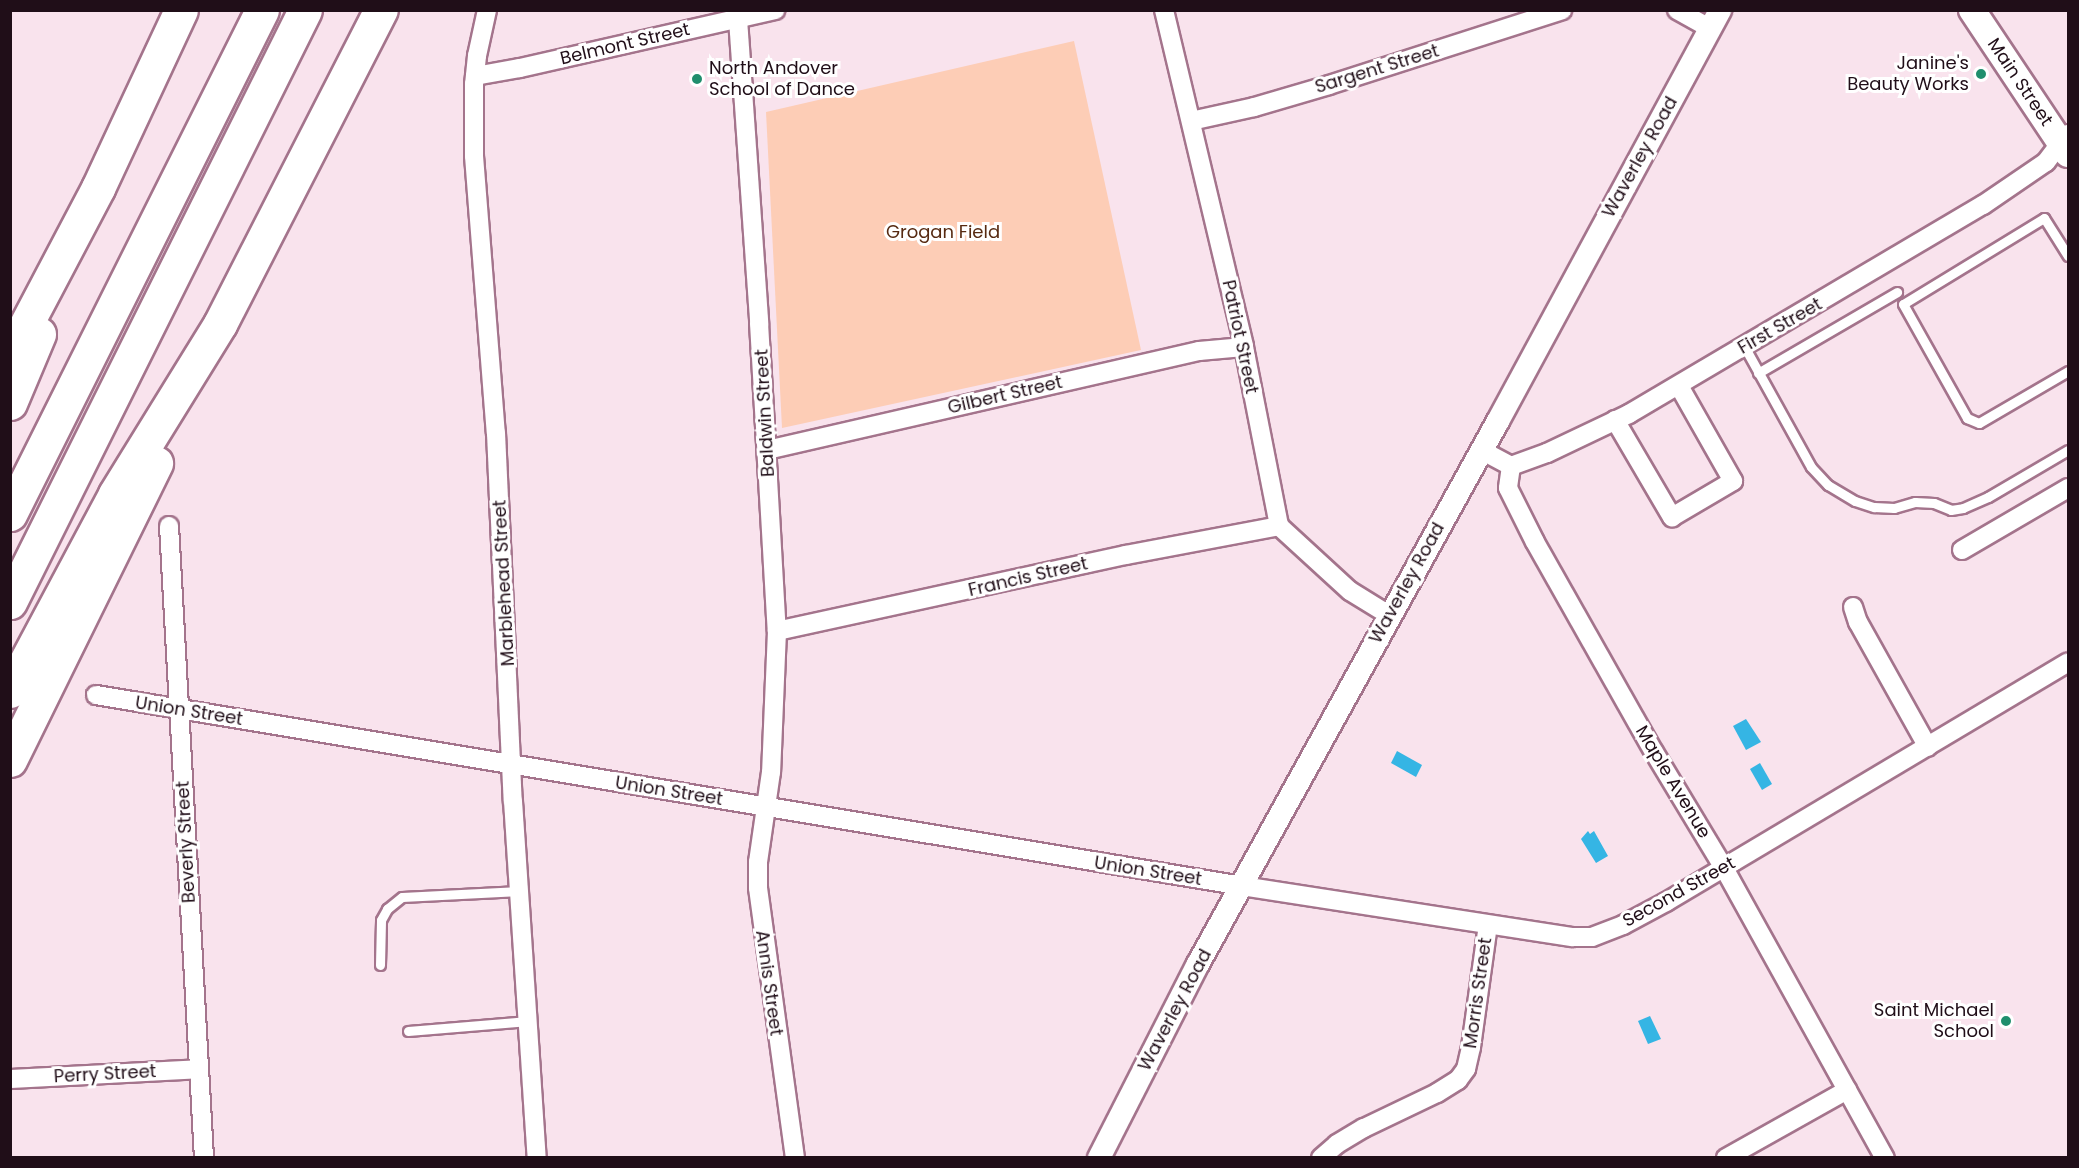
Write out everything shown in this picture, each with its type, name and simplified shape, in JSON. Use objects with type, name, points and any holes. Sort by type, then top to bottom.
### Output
[{"type":"highway","points":[[10,514],[262,10]]},
{"type":"highway","points":[[10,602],[305,10]]},
{"type":"highway","points":[[10,760],[185,403],[220,324],[381,10]]},
{"type":"highway","points":[[10,355],[98,188],[181,11]]},
{"type":"highway","points":[[10,403],[98,188]]},
{"type":"highway","points":[[10,691],[115,494],[220,324]]},
{"type":"main road","name":"Main Street","points":[[1972,10],[2027,96],[2066,143]]},
{"type":"street","name":"Marblehead Street","points":[[487,10],[475,76],[474,156],[496,433],[520,891],[537,1158]]},
{"type":"street","name":"Belmont Street","points":[[475,76],[520,69],[775,10]]},
{"type":"street","name":"Patriot Street","points":[[1164,10],[1244,347],[1279,526]]},
{"type":"street","name":"Sargent Street","points":[[1191,121],[1254,107],[1329,85],[1562,10]]},
{"type":"street","points":[[1677,10],[1715,19]]},
{"type":"street","name":"Baldwin Street","points":[[738,19],[777,631],[774,727],[767,807]]},
{"type":"street","name":"Waverley Road","points":[[1099,1158],[1198,964],[1715,19]]},
{"type":"street","name":"First Street","points":[[1511,466],[1547,453],[1679,386],[1992,199],[2046,162],[2066,143]]},
{"type":"street","name":"Gilbert Street","points":[[767,450],[1199,351],[1244,347]]},
{"type":"street","points":[[1615,420],[1672,517],[1733,482],[1679,386]]},
{"type":"street","points":[[1481,450],[1511,466]]},
{"type":"street","name":"Maple Avenue","points":[[1511,466],[1508,488],[1535,542],[1654,752],[1724,868],[1885,1158]]},
{"type":"street","points":[[1962,550],[2068,488]]},
{"type":"street","name":"Beverly Street","points":[[169,526],[204,1158]]},
{"type":"street","points":[[1279,526],[1350,591],[1389,615]]},
{"type":"street","name":"Francis Street","points":[[777,631],[1126,555],[1279,526]]},
{"type":"street","points":[[1853,607],[1858,622],[1928,747]]},
{"type":"street","name":"Second Street","points":[[1242,886],[1573,938],[1592,937],[1645,914],[2068,662]]},
{"type":"street","name":"Union Street","points":[[96,695],[1242,886]]},
{"type":"street","name":"Annis Street","points":[[767,807],[758,862],[760,916],[795,1158]]},
{"type":"street","name":"Morris Street","points":[[1321,1158],[1337,1144],[1437,1093],[1462,1075],[1472,1047],[1488,925]]},
{"type":"street","name":"Perry Street","points":[[10,1079],[199,1069]]},
{"type":"street","points":[[1726,1158],[1847,1089]]},
{"type":"lane","points":[[2068,256],[2044,218],[1903,304],[1967,418],[1979,423],[2068,371]]},
{"type":"lane","points":[[1758,373],[1897,292]]},
{"type":"lane","points":[[1744,346],[1812,467],[1828,485],[1855,501],[1874,507],[1894,508],[1915,502],[1934,503],[1951,510],[1963,508],[1988,497],[2068,450]]},
{"type":"lane","points":[[380,965],[381,920],[387,909],[402,897],[520,891]]},
{"type":"lane","points":[[408,1030],[529,1021]]},
{"type":"green space","name":"Grogan Field","points":[[1074,41],[1141,350],[782,428],[766,112]]},
{"type":"water","points":[[1746,719],[1761,742],[1746,750],[1733,726]]},
{"type":"water","points":[[1397,751],[1422,765],[1416,777],[1391,763]]},
{"type":"water","points":[[1760,763],[1772,784],[1762,790],[1750,769]]},
{"type":"water","points":[[1588,831],[1590,834],[1594,831],[1608,856],[1596,863],[1581,839]]},
{"type":"water","points":[[1650,1016],[1661,1039],[1648,1044],[1638,1021]]},
{"type":"place","name":"Janine's Beauty Works","points":[[1981,74]]},
{"type":"place","name":"North Andover School of Dance","points":[[697,79]]},
{"type":"place","name":"Saint Michael School","points":[[2006,1021]]}]
